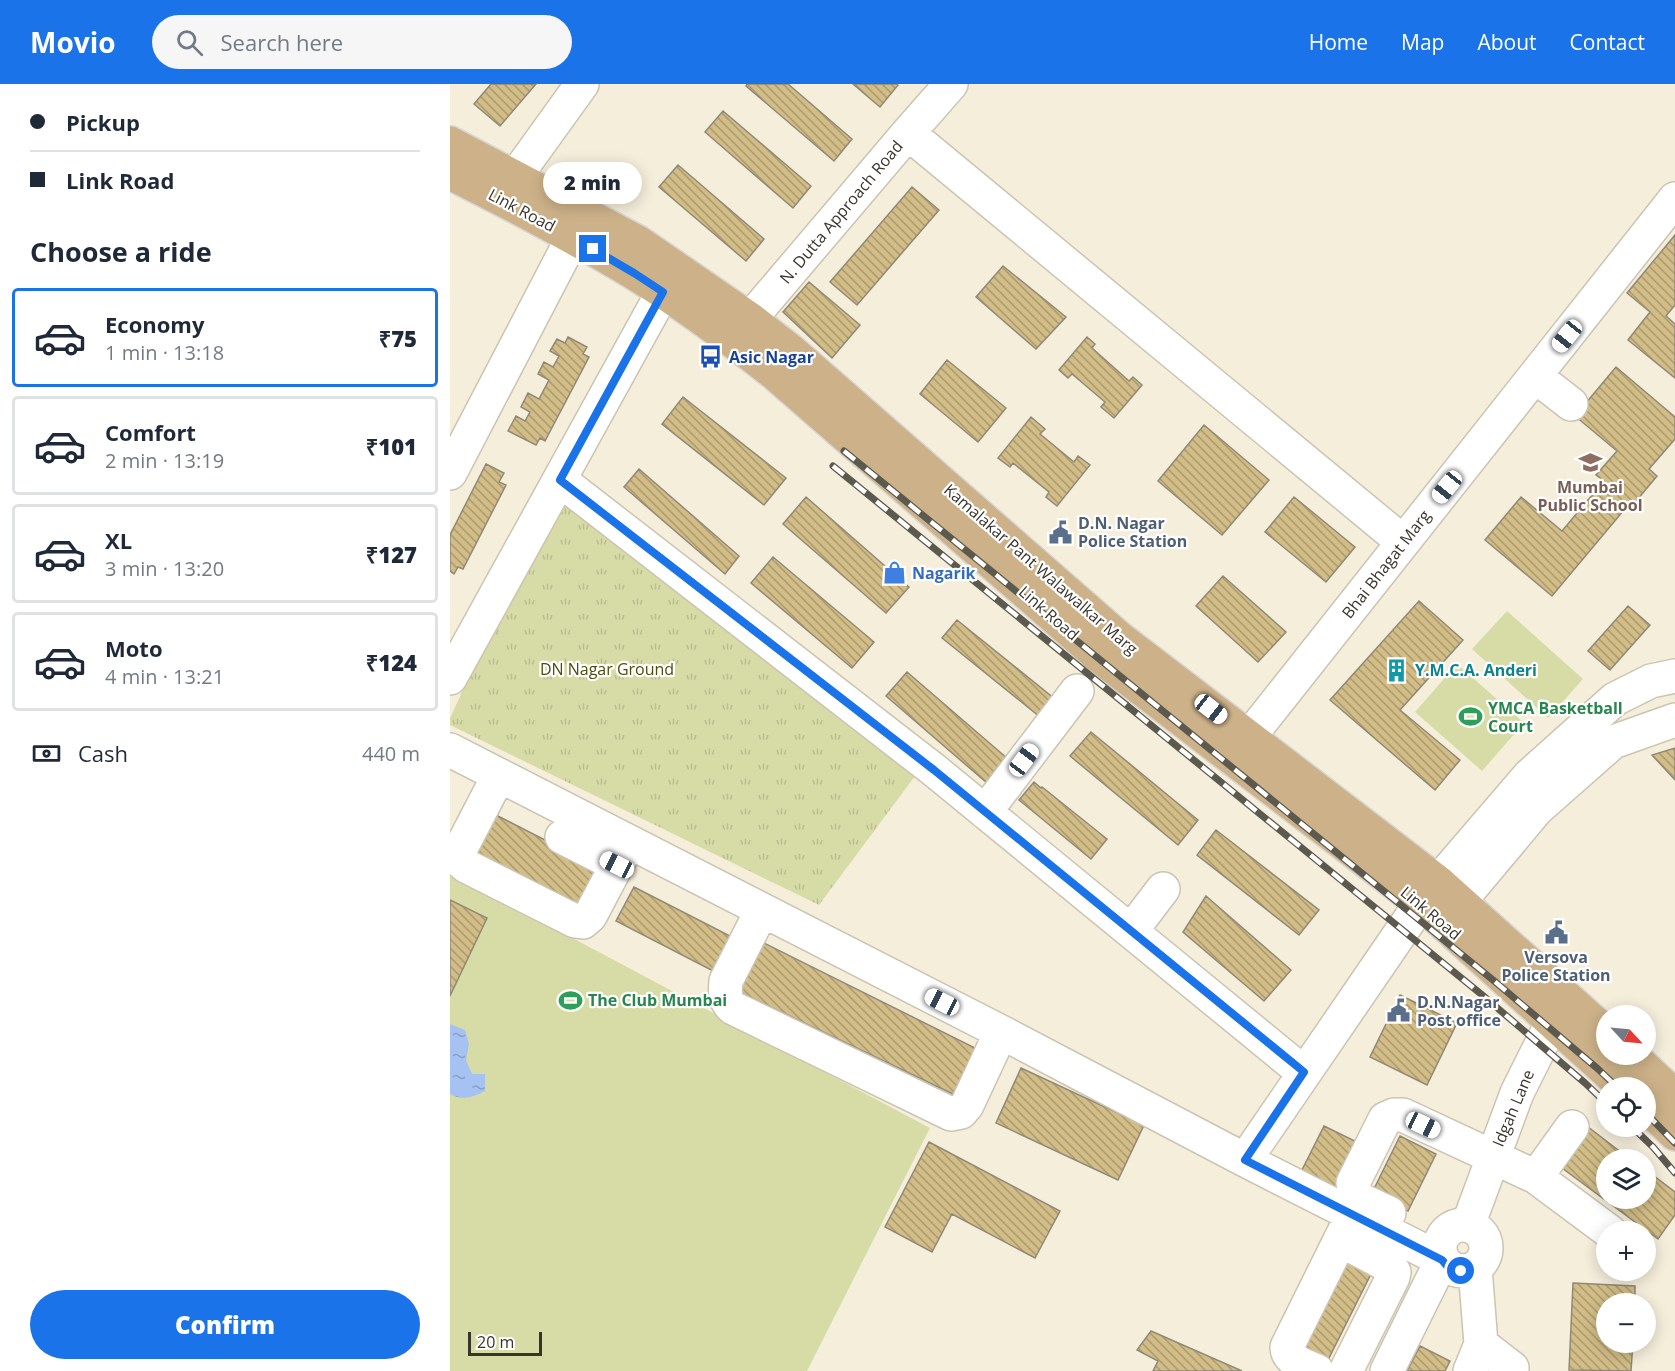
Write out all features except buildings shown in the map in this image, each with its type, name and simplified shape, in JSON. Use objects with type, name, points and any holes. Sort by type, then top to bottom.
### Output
[{"type":"main road","name":"Kamalakar Pant Walawalkar Marg","points":[[450,143],[514,177],[579,225],[638,242],[740,329],[791,351],[1118,637],[1241,748],[1440,895],[1560,1008],[1596,1028]]},
{"type":"main road","name":"Link Road","points":[[450,173],[501,198],[579,225],[634,273],[663,292],[740,329]]},
{"type":"main road","points":[[1560,1008],[1616,1077]]},
{"type":"main road","points":[[1642,1065],[1675,1096]]},
{"type":"main road","points":[[1656,1116],[1675,1134]]},
{"type":"street","points":[[514,177],[582,84]]},
{"type":"street","name":"N. Dutta Approach Road","points":[[740,329],[951,84]]},
{"type":"street","points":[[908,132],[1403,542]]},
{"type":"street","name":"Bhai Bhagat Marg","points":[[1241,748],[1675,199]]},
{"type":"street","points":[[450,472],[579,225]]},
{"type":"street","points":[[450,678],[663,292]]},
{"type":"street","points":[[1535,376],[1571,404]]},
{"type":"street","points":[[560,480],[924,763],[1304,1072]]},
{"type":"street","points":[[1245,1160],[1304,1072],[1529,776],[1615,699],[1651,681],[1675,676]]},
{"type":"street","points":[[985,812],[1077,691]]},
{"type":"street","points":[[1440,895],[1613,742],[1675,720]]},
{"type":"street","points":[[450,750],[499,775],[614,849]]},
{"type":"street","points":[[499,775],[458,854],[459,860],[466,866],[575,921],[583,922],[590,916],[614,849]]},
{"type":"street","points":[[562,837],[614,849],[762,910],[1002,1032],[1245,1160],[1346,1227],[1394,1272],[1346,1371]]},
{"type":"street","points":[[1131,931],[1163,889]]},
{"type":"street","points":[[762,910],[726,981],[727,1003],[733,1008],[951,1114],[961,1112],[967,1105],[1002,1032]]},
{"type":"street","name":"Idgah Lane","points":[[1468,1225],[1517,1093],[1560,1008]]},
{"type":"street","points":[[1407,1221],[1359,1199],[1353,1184],[1385,1119],[1395,1115],[1403,1115],[1536,1177],[1596,1222]]},
{"type":"street","points":[[1536,1177],[1572,1127]]},
{"type":"street","points":[[1468,1225],[1476,1228],[1482,1234],[1486,1249],[1481,1263],[1475,1268],[1461,1271],[1447,1266],[1442,1260],[1439,1245],[1441,1237],[1453,1226],[1468,1225]]},
{"type":"street","points":[[1346,1227],[1442,1260]]},
{"type":"street","points":[[1317,1371],[1291,1359],[1287,1354],[1287,1347],[1346,1227]]},
{"type":"street","points":[[1387,1371],[1442,1260]]},
{"type":"street","points":[[1475,1268],[1476,1358],[1512,1368],[1512,1371]]},
{"type":"green space","name":"DN Nagar Ground","points":[[560,480],[921,768],[819,905],[450,725],[450,718]]},
{"type":"green space","points":[[1507,611],[1583,679],[1548,718],[1472,649]]},
{"type":"green space","name":"YMCA Basketball Court","points":[[1457,664],[1524,723],[1482,771],[1415,712]]},
{"type":"green space","name":"The Club Mumbai","points":[[450,873],[930,1128],[807,1371],[450,1371]]},
{"type":"water","points":[[450,1024],[465,1030],[469,1044],[466,1060],[472,1074],[485,1074],[485,1091],[477,1095],[463,1098],[450,1094]]},
{"type":"railway","points":[[844,451],[1493,980],[1606,1077]]},
{"type":"railway","points":[[833,466],[1481,994],[1596,1093]]},
{"type":"railway","points":[[1656,1123],[1675,1143]]},
{"type":"railway","points":[[1643,1137],[1675,1173]]},
{"type":"place","name":"Asic Nagar","points":[[711,357]]},
{"type":"place","name":"Mumbai Public School","points":[[1590,462]]},
{"type":"place","name":"D.N. Nagar Police Station","points":[[1060,532]]},
{"type":"place","name":"Nagarik","points":[[894,573]]},
{"type":"place","name":"Y.M.C.A. Anderi","points":[[1397,670]]},
{"type":"place","name":"YMCA Basketball Court","points":[[1470,717]]},
{"type":"place","name":"Versova Police Station","points":[[1556,932]]},
{"type":"place","name":"The Club Mumbai","points":[[570,1000]]},
{"type":"place","name":"D.N.Nagar Post office","points":[[1399,1011]]},
{"type":"route","points":[[593,249],[663,292],[560,480],[934,770],[1304,1072],[1245,1160],[1442,1260],[1447,1266],[1461,1271]]}]
